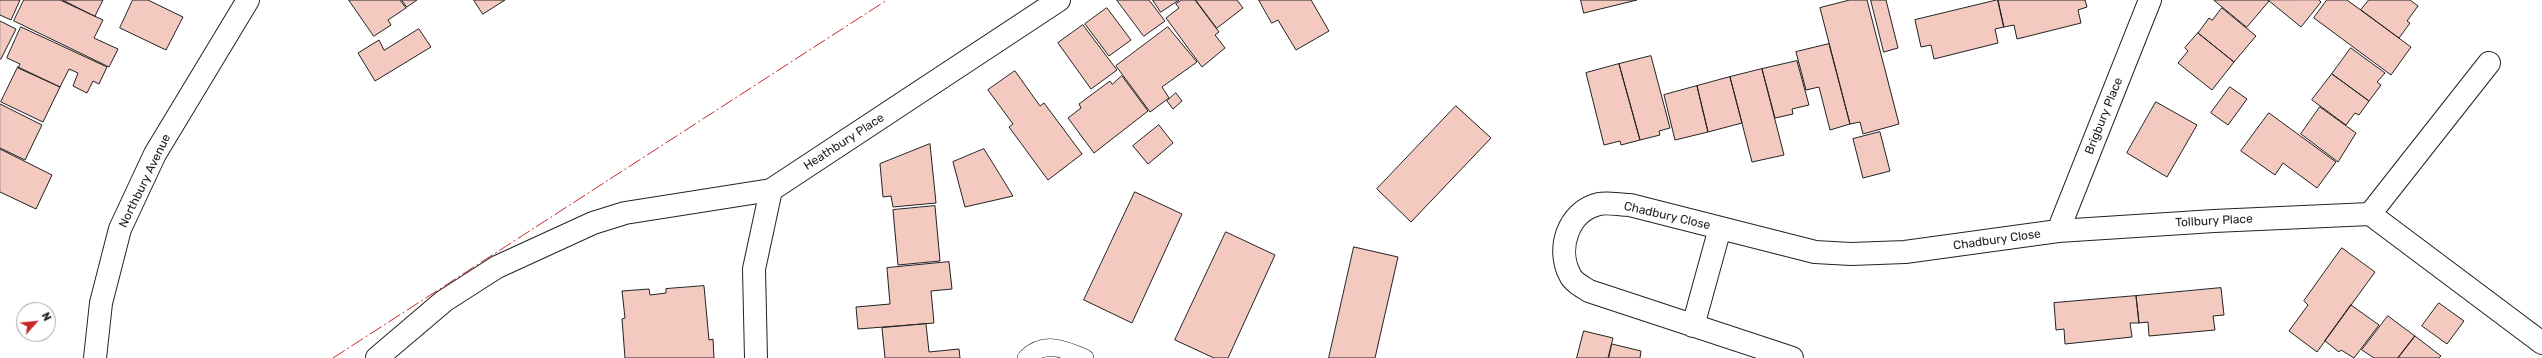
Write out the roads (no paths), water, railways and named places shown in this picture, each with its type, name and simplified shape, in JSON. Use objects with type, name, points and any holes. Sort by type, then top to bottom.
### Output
[{"type":"street","name":"Northbury Avenue","points":[[95,358],[101,302],[120,230],[155,154],[248,0]]},
{"type":"street","name":"Heathbury Place","points":[[771,190],[1059,0]]},
{"type":"street","name":"Brigbury Place","points":[[2058,231],[2150,0]]},
{"type":"street","points":[[2489,63],[2370,214],[2542,343]]},
{"type":"street","points":[[377,358],[444,301],[497,267],[593,223],[625,213],[771,190],[754,269],[756,358]]},
{"type":"street","name":"Chadbury Close","points":[[1792,358],[1589,291],[1571,277],[1565,262],[1567,230],[1579,214],[1599,204],[1630,205],[1815,252],[1851,254],[1905,252],[2058,231]]},
{"type":"street","name":"Tollbury Place","points":[[2058,231],[2214,220],[2370,214]]},
{"type":"street","points":[[1693,326],[1720,228]]},
{"type":"lane","points":[[1026,358],[1042,349],[1059,347],[1084,358]]}]
